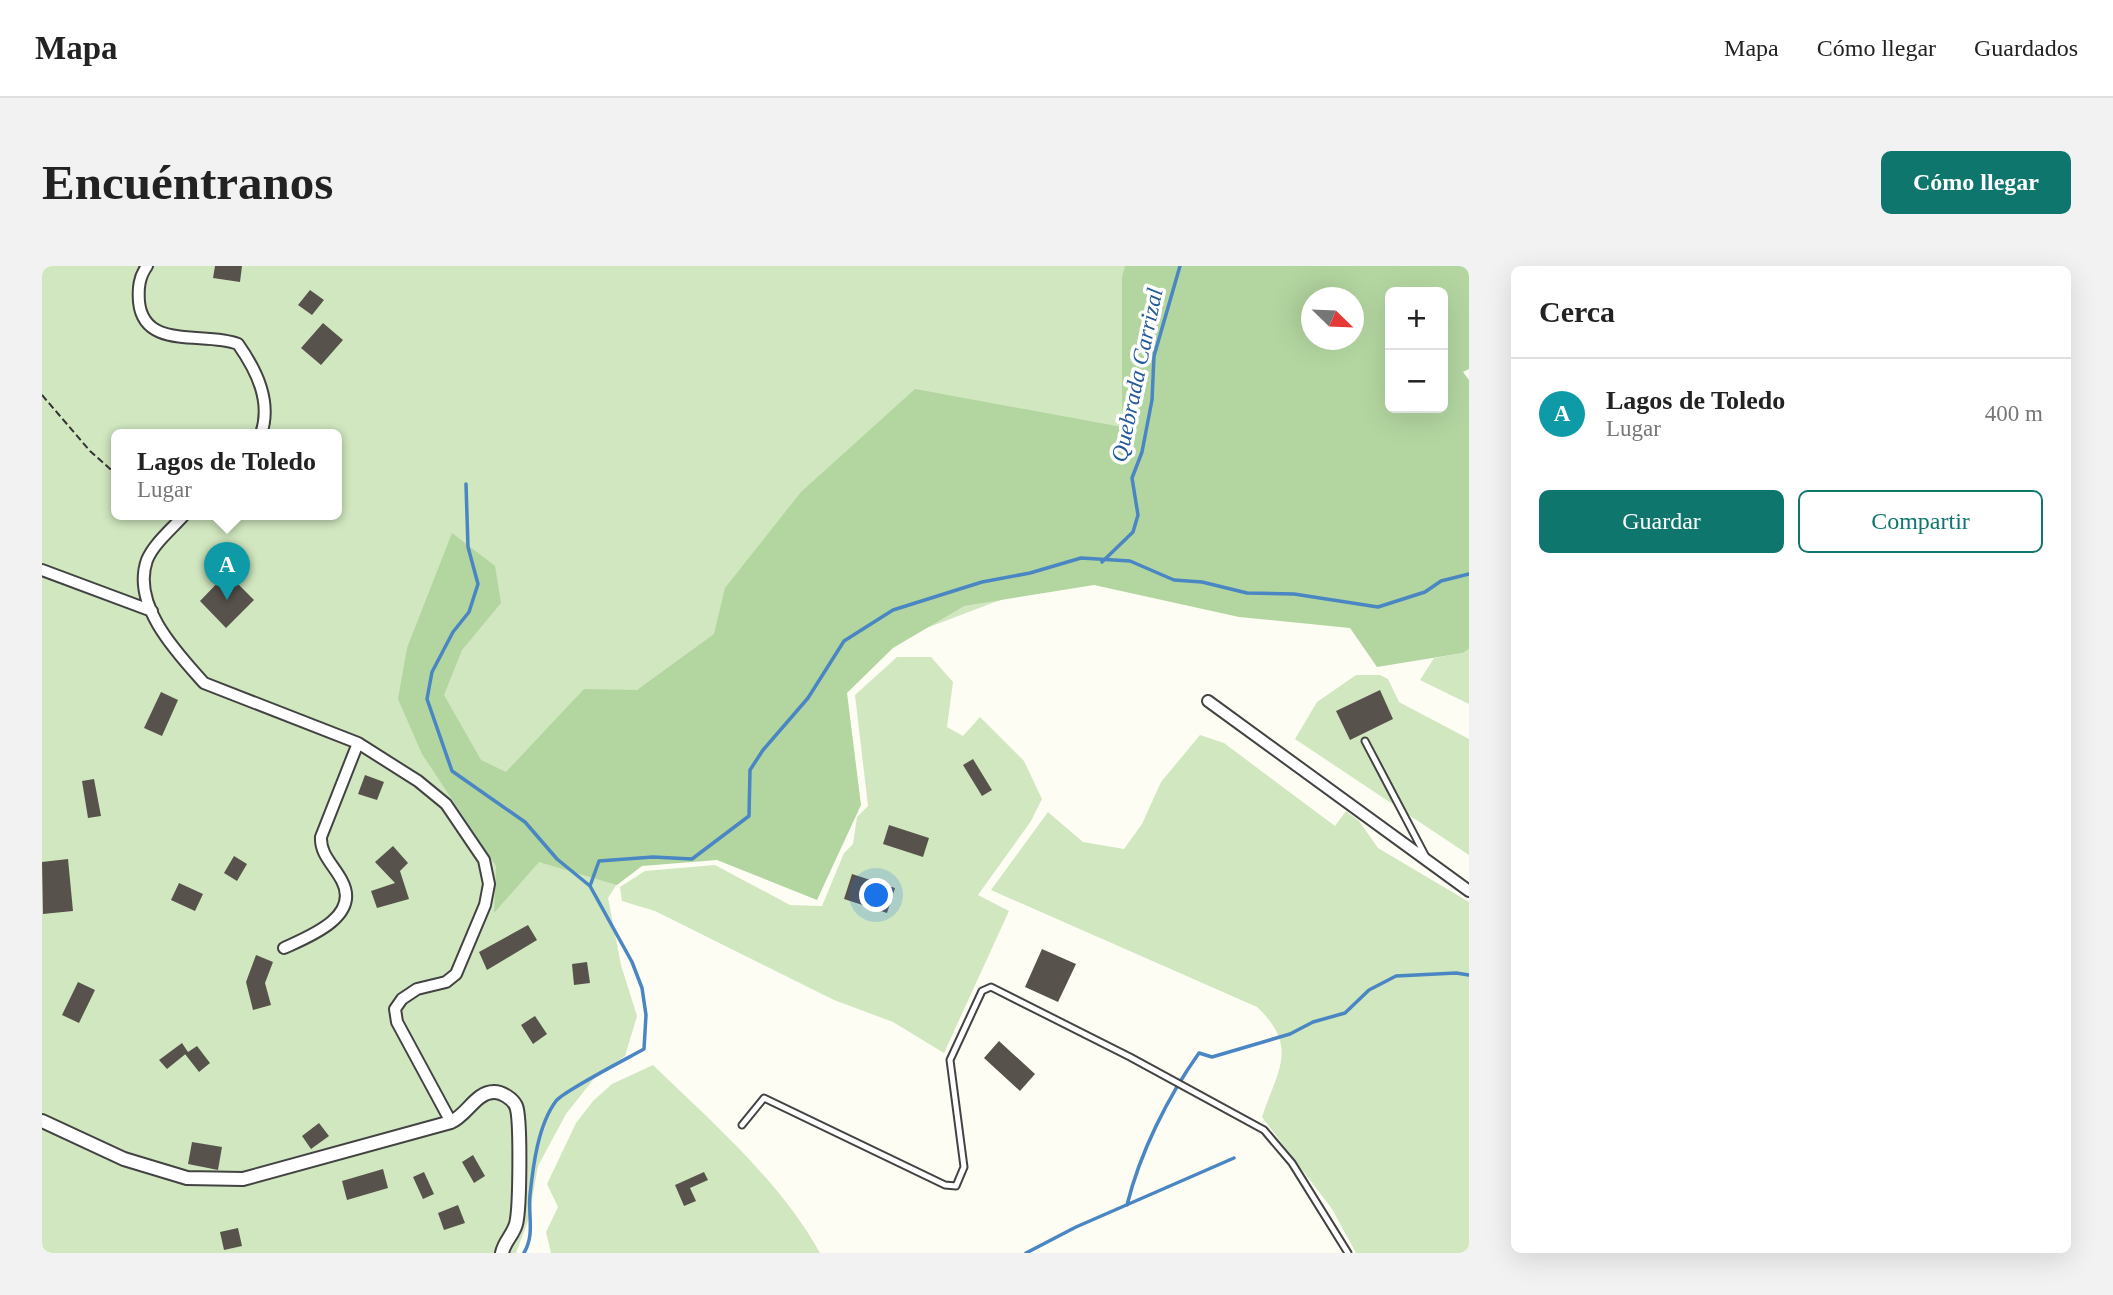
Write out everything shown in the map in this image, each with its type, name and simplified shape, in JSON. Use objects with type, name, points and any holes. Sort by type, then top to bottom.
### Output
[{"type":"street","points":[[147,266],[138,288],[141,315],[150,328],[163,334],[221,337],[238,344],[266,401],[266,419],[263,429]]},
{"type":"street","points":[[180,520],[148,559],[145,596],[159,625],[204,683],[358,743],[418,781],[446,804],[484,860],[489,884],[485,905],[456,974],[446,982],[417,989],[402,999],[395,1009],[397,1022],[451,1122]]},
{"type":"street","points":[[42,570],[152,611]]},
{"type":"street","points":[[1208,701],[1469,891]]},
{"type":"street","points":[[284,948],[325,929],[342,906],[345,888],[321,847],[321,837],[358,743]]},
{"type":"street","points":[[42,1121],[124,1159],[187,1178],[243,1179],[451,1122],[459,1118],[481,1096],[492,1092],[503,1093],[516,1105],[519,1207],[516,1224],[502,1253]]},
{"type":"lane","points":[[1365,741],[1430,863]]},
{"type":"lane","points":[[742,1125],[764,1098],[945,1185],[956,1186],[964,1167],[950,1059],[980,994],[991,986],[1130,1056],[1264,1130],[1298,1172],[1349,1253]]},
{"type":"path","points":[[42,395],[90,451],[111,470]]},
{"type":"green space","points":[[42,266],[1183,266],[1095,571],[995,602],[903,637],[628,867],[608,898],[621,965],[637,1016],[625,1056],[596,1076],[566,1114],[538,1166],[528,1221],[516,1253],[42,1253]]},
{"type":"green space","points":[[1125,266],[1469,266],[1469,369],[1463,372],[1469,380],[1469,649],[1463,653],[1377,667],[1350,628],[1239,617],[1094,585],[964,606],[893,648],[847,693],[861,805],[817,900],[717,860],[642,866],[617,885],[539,862],[494,913],[496,866],[422,754],[398,699],[407,648],[452,533],[495,566],[501,603],[462,650],[444,695],[481,760],[506,772],[584,689],[637,690],[714,634],[725,588],[801,492],[915,389],[1122,427],[1122,277]]},
{"type":"green space","points":[[1469,649],[1469,704],[1420,680],[1434,658],[1463,653]]},
{"type":"green space","points":[[897,657],[931,657],[953,682],[947,727],[963,736],[980,717],[1024,761],[1042,799],[1031,821],[978,895],[1009,911],[944,1053],[893,1022],[834,1000],[655,911],[622,901],[620,887],[645,871],[715,865],[790,905],[822,906],[844,853],[853,844],[857,817],[868,806],[855,695]]},
{"type":"green space","points":[[1356,675],[1380,675],[1388,679],[1399,702],[1469,739],[1469,855],[1295,739],[1317,702]]},
{"type":"green space","points":[[1200,735],[1224,743],[1335,826],[1346,811],[1359,821],[1378,848],[1469,902],[1469,1253],[1356,1253],[1332,1209],[1262,1117],[1279,1072],[1281,1047],[1278,1034],[1257,1007],[991,890],[1048,812],[1083,842],[1124,849],[1142,824],[1161,782]]},
{"type":"green space","points":[[653,1065],[744,1153],[804,1226],[820,1253],[551,1253],[546,1232],[558,1207],[547,1184],[576,1123],[593,1101],[612,1084]]},
{"type":"building","points":[[215,266],[242,266],[240,282],[213,278]]},
{"type":"building","points":[[310,290],[324,300],[312,315],[298,305]]},
{"type":"building","points":[[323,323],[343,340],[321,365],[301,348]]},
{"type":"building","points":[[227,573],[254,600],[226,628],[200,601]]},
{"type":"building","points":[[1380,690],[1393,719],[1350,740],[1336,711]]},
{"type":"building","points":[[161,692],[178,700],[162,736],[144,728]]},
{"type":"building","points":[[973,759],[992,790],[982,796],[963,765]]},
{"type":"building","points":[[365,775],[384,782],[377,800],[358,794]]},
{"type":"building","points":[[94,779],[101,816],[88,818],[82,781]]},
{"type":"building","points":[[889,825],[929,838],[923,857],[883,844]]},
{"type":"building","points":[[393,846],[408,863],[400,871],[409,899],[377,908],[371,891],[395,883],[375,862]]},
{"type":"building","points":[[234,856],[247,864],[237,881],[224,873]]},
{"type":"building","points":[[68,859],[73,911],[43,914],[42,862]]},
{"type":"building","points":[[852,874],[895,888],[887,913],[844,899]]},
{"type":"building","points":[[179,883],[203,894],[195,911],[171,900]]},
{"type":"building","points":[[528,925],[537,940],[487,970],[479,952]]},
{"type":"building","points":[[1042,949],[1076,964],[1058,1002],[1025,987]]},
{"type":"building","points":[[256,955],[273,962],[265,983],[271,1005],[253,1010],[246,982]]},
{"type":"building","points":[[587,962],[590,983],[574,985],[572,964]]},
{"type":"building","points":[[78,982],[95,990],[79,1023],[62,1015]]},
{"type":"building","points":[[535,1016],[547,1034],[533,1044],[521,1025]]},
{"type":"building","points":[[999,1041],[1035,1074],[1020,1091],[984,1058]]},
{"type":"building","points":[[182,1043],[188,1052],[167,1069],[159,1060]]},
{"type":"building","points":[[197,1046],[210,1063],[199,1072],[185,1054]]},
{"type":"building","points":[[319,1123],[329,1136],[311,1149],[302,1136]]},
{"type":"building","points":[[192,1142],[222,1147],[218,1170],[188,1164]]},
{"type":"building","points":[[473,1155],[485,1176],[474,1183],[462,1162]]},
{"type":"building","points":[[383,1169],[388,1188],[347,1200],[342,1181]]},
{"type":"building","points":[[424,1172],[434,1194],[423,1199],[413,1177]]},
{"type":"building","points":[[704,1172],[708,1180],[690,1188],[696,1201],[684,1206],[675,1185]]},
{"type":"building","points":[[458,1205],[465,1223],[444,1230],[438,1213]]},
{"type":"building","points":[[238,1228],[242,1246],[224,1250],[220,1232]]},
{"type":"waterway","name":"Quebrada Carrizal","points":[[1102,562],[1133,532],[1138,515],[1132,478],[1142,452],[1152,400],[1154,356],[1180,266]]},
{"type":"waterway","points":[[466,484],[468,547],[478,584],[469,612],[453,632],[432,672],[427,699],[452,771],[525,822],[557,859],[590,886],[632,962],[642,988],[646,1015],[644,1049],[570,1090],[556,1101],[550,1111],[535,1159],[530,1195],[530,1232],[524,1253]]},
{"type":"waterway","points":[[590,886],[599,861],[653,857],[692,859],[749,816],[750,770],[763,750],[808,698],[844,641],[893,610],[982,582],[1030,573],[1081,558],[1130,561],[1174,580],[1202,582],[1247,593],[1294,594],[1378,607],[1425,592],[1441,581],[1469,574]]},
{"type":"waterway","points":[[1127,1205],[1139,1166],[1156,1126],[1199,1053],[1212,1057],[1290,1034],[1313,1022],[1345,1013],[1369,990],[1396,976],[1456,973],[1469,975]]},
{"type":"waterway","points":[[1026,1253],[1076,1227],[1234,1158]]},
{"type":"place","name":"Lagos de Toledo","points":[[227,600]]}]
